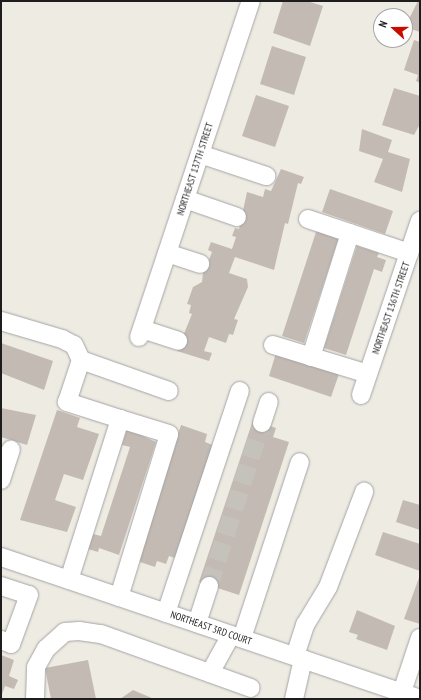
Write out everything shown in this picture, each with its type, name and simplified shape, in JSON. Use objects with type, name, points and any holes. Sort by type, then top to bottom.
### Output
[{"type":"street","name":"NORTHEAST 137TH STREET","points":[[178,341],[140,333],[251,1]]},
{"type":"street","points":[[200,154],[266,176]]},
{"type":"street","points":[[185,199],[237,217]]},
{"type":"street","points":[[308,219],[409,252]]},
{"type":"street","name":"NORTHEAST 136TH STREET","points":[[361,395],[420,221]]},
{"type":"street","points":[[311,357],[350,233]]},
{"type":"street","points":[[167,253],[200,264]]},
{"type":"street","points":[[1,321],[74,345],[81,360],[67,402],[169,434],[119,597]]},
{"type":"street","points":[[274,345],[368,374]]},
{"type":"street","points":[[81,360],[169,391]]},
{"type":"street","points":[[166,613],[240,391]]},
{"type":"street","points":[[262,423],[269,402]]},
{"type":"street","points":[[69,580],[120,419]]},
{"type":"street","points":[[1,480],[11,450]]},
{"type":"street","points":[[210,673],[237,636],[300,462]]},
{"type":"street","points":[[294,699],[305,625],[328,587],[364,492]]},
{"type":"street","name":"NORTHEAST 3RD COURT","points":[[3,563],[69,580],[420,698]]},
{"type":"street","points":[[1,586],[29,595],[11,644],[1,640]]},
{"type":"street","points":[[197,623],[209,586]]},
{"type":"street","points":[[35,699],[33,685],[40,661],[46,649],[65,632],[101,634],[251,688]]},
{"type":"street","points":[[402,692],[420,638]]},
{"type":"building","points":[[283,1],[307,1],[323,6],[310,46],[273,33]]},
{"type":"building","points":[[418,1],[420,1],[420,32],[413,30],[413,11]]},
{"type":"building","points":[[414,40],[420,42],[420,83],[416,81],[418,75],[404,70],[411,48],[413,48]]},
{"type":"building","points":[[272,46],[306,57],[294,95],[260,84]]},
{"type":"building","points":[[394,88],[420,96],[420,124],[414,135],[382,125]]},
{"type":"building","points":[[256,95],[289,106],[275,147],[242,136]]},
{"type":"building","points":[[362,129],[392,140],[388,152],[410,159],[402,192],[374,182],[383,159],[359,151]]},
{"type":"building","points":[[281,169],[304,177],[301,184],[298,183],[288,224],[285,223],[274,270],[235,257],[229,273],[247,279],[248,287],[234,319],[238,320],[233,335],[229,334],[226,343],[209,337],[204,351],[212,353],[209,361],[177,351],[192,314],[189,313],[191,305],[187,304],[193,287],[202,282],[204,264],[207,265],[212,252],[208,250],[211,242],[232,249],[236,237],[232,236],[235,228],[239,229],[247,192],[263,197],[265,189],[271,191]]},
{"type":"building","points":[[330,189],[393,211],[385,234],[322,212]]},
{"type":"building","points":[[317,229],[339,237],[304,343],[282,336]]},
{"type":"building","points":[[357,246],[379,253],[377,257],[386,260],[382,272],[374,269],[346,355],[324,348]]},
{"type":"building","points":[[1,343],[53,361],[44,390],[1,373]]},
{"type":"building","points":[[276,353],[339,374],[331,397],[269,376]]},
{"type":"building","points":[[1,408],[36,415],[27,445],[1,437]]},
{"type":"building","points":[[57,410],[80,418],[77,427],[99,434],[83,480],[64,474],[55,500],[76,507],[67,532],[20,520]]},
{"type":"building","points":[[253,420],[276,428],[273,437],[289,442],[239,595],[199,582]]},
{"type":"building","points":[[181,425],[207,434],[205,442],[215,446],[178,559],[169,556],[166,564],[157,561],[155,567],[137,561]]},
{"type":"building","points":[[127,429],[156,442],[119,555],[99,548],[98,552],[88,549],[93,534],[101,536],[130,447],[122,445]]},
{"type":"building","points":[[403,500],[420,505],[420,530],[396,522]]},
{"type":"building","points":[[383,532],[420,544],[420,571],[375,555]]},
{"type":"building","points":[[420,575],[420,624],[404,619]]},
{"type":"building","points":[[357,610],[395,626],[387,650],[356,639],[358,635],[349,632]]},
{"type":"building","points":[[1,655],[14,660],[9,676],[18,680],[14,689],[5,686],[1,697]]},
{"type":"building","points":[[88,660],[96,699],[51,699],[45,668]]},
{"type":"building","points":[[133,690],[154,699],[120,699]]},
{"type":"tunnel","points":[[209,586],[262,423]]}]
